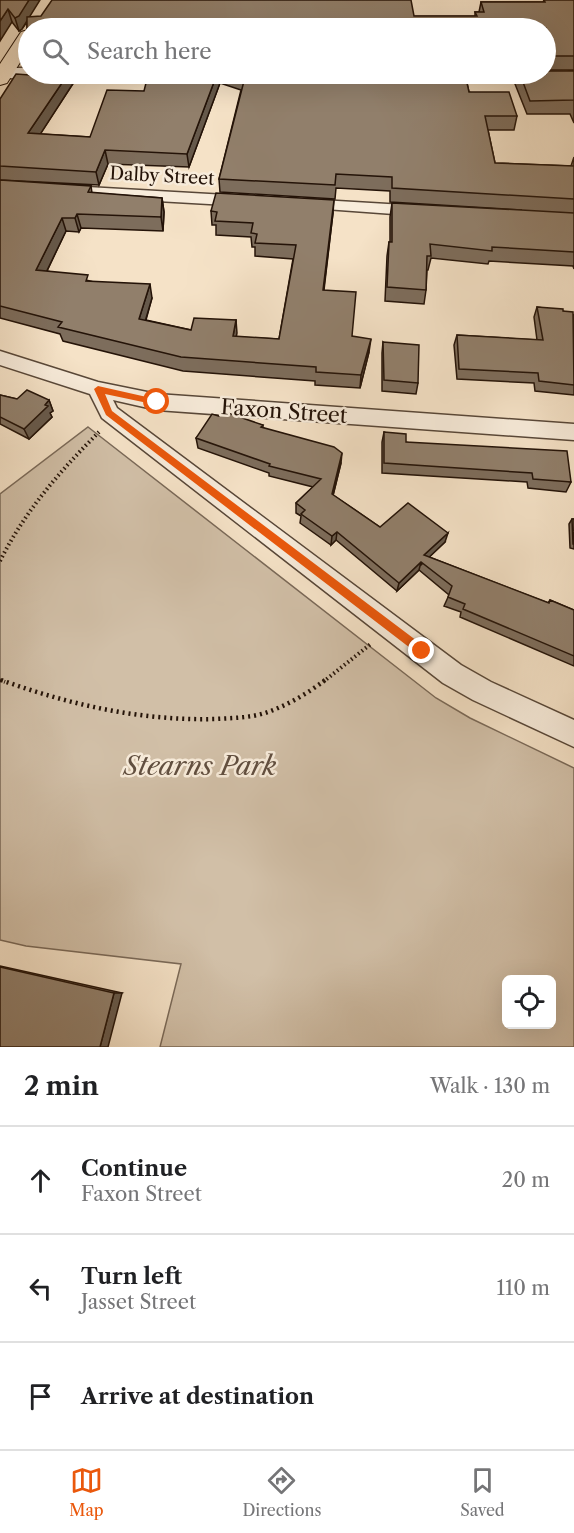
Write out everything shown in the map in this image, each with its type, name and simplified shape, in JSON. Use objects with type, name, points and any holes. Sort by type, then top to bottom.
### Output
[{"type":"main road","points":[[1,75],[18,50]]},
{"type":"street","points":[[1,75],[18,75]]},
{"type":"street","points":[[556,77],[574,77]]},
{"type":"street","name":"Dalby Street","points":[[0,186],[263,202]]},
{"type":"street","points":[[287,203],[442,212]]},
{"type":"street","name":"Faxon Street","points":[[0,358],[98,389],[157,402],[574,432]]},
{"type":"street","points":[[98,389],[109,413],[452,674],[482,691],[574,734]]},
{"type":"path","points":[[0,561],[32,505],[100,431]]},
{"type":"path","points":[[0,680],[77,706],[125,715],[181,719],[254,715],[264,713],[306,693],[391,627]]},
{"type":"green space","name":"Stearns Park","points":[[88,427],[436,698],[470,718],[574,768],[574,1047],[160,1047],[181,964],[26,946],[0,940],[0,494]]},
{"type":"building","points":[[0,0],[29,0],[19,16],[15,18],[8,9],[0,21]]},
{"type":"building","points":[[52,0],[411,0],[414,16],[477,16],[475,12],[484,12],[481,2],[574,0],[574,56],[556,56],[556,18],[27,18],[41,16]]},
{"type":"building","points":[[556,71],[574,71],[574,100],[530,101],[524,84],[556,84]]},
{"type":"building","points":[[16,74],[18,74],[18,84],[61,84],[28,133],[90,137],[107,90],[144,91],[146,84],[213,84],[187,154],[105,150],[96,172],[0,166],[0,99]]},
{"type":"building","points":[[243,84],[467,84],[469,92],[509,92],[517,116],[485,116],[495,163],[574,166],[574,199],[392,188],[392,177],[336,174],[335,185],[219,179]]},
{"type":"building","points":[[0,180],[91,186],[88,192],[162,198],[161,217],[77,214],[75,218],[62,218],[36,270],[88,275],[86,281],[150,284],[139,319],[191,330],[194,318],[236,320],[233,336],[279,339],[296,245],[255,243],[257,234],[251,233],[253,223],[215,221],[217,212],[211,211],[216,193],[334,200],[323,290],[356,292],[352,336],[371,339],[361,375],[316,372],[316,367],[181,357],[58,327],[62,322],[0,306]]},
{"type":"building","points":[[392,203],[574,213],[574,252],[492,247],[492,251],[430,244],[431,256],[427,256],[426,290],[387,287],[389,242],[392,242]]},
{"type":"building","points":[[537,307],[573,312],[574,385],[539,381],[538,373],[459,369],[457,335],[543,340]]},
{"type":"building","points":[[383,342],[419,345],[418,383],[384,380]]},
{"type":"building","points":[[27,390],[49,400],[45,405],[48,406],[24,429],[0,417],[0,395],[17,399]]},
{"type":"building","points":[[222,411],[263,425],[261,427],[334,447],[342,453],[332,494],[380,527],[408,503],[448,533],[424,555],[549,603],[550,600],[574,610],[574,656],[463,609],[465,604],[448,597],[452,586],[421,562],[399,583],[337,532],[332,536],[301,514],[305,510],[296,503],[321,479],[269,466],[270,464],[196,438],[212,414],[219,416]]},
{"type":"building","points":[[384,432],[406,434],[406,442],[567,451],[571,482],[533,479],[532,473],[384,463]]},
{"type":"building","points":[[572,519],[574,519],[574,544],[573,544]]},
{"type":"building","points":[[0,967],[114,993],[100,1047],[0,1047]]},
{"type":"route","points":[[157,402],[98,389],[109,413],[422,651]]}]
